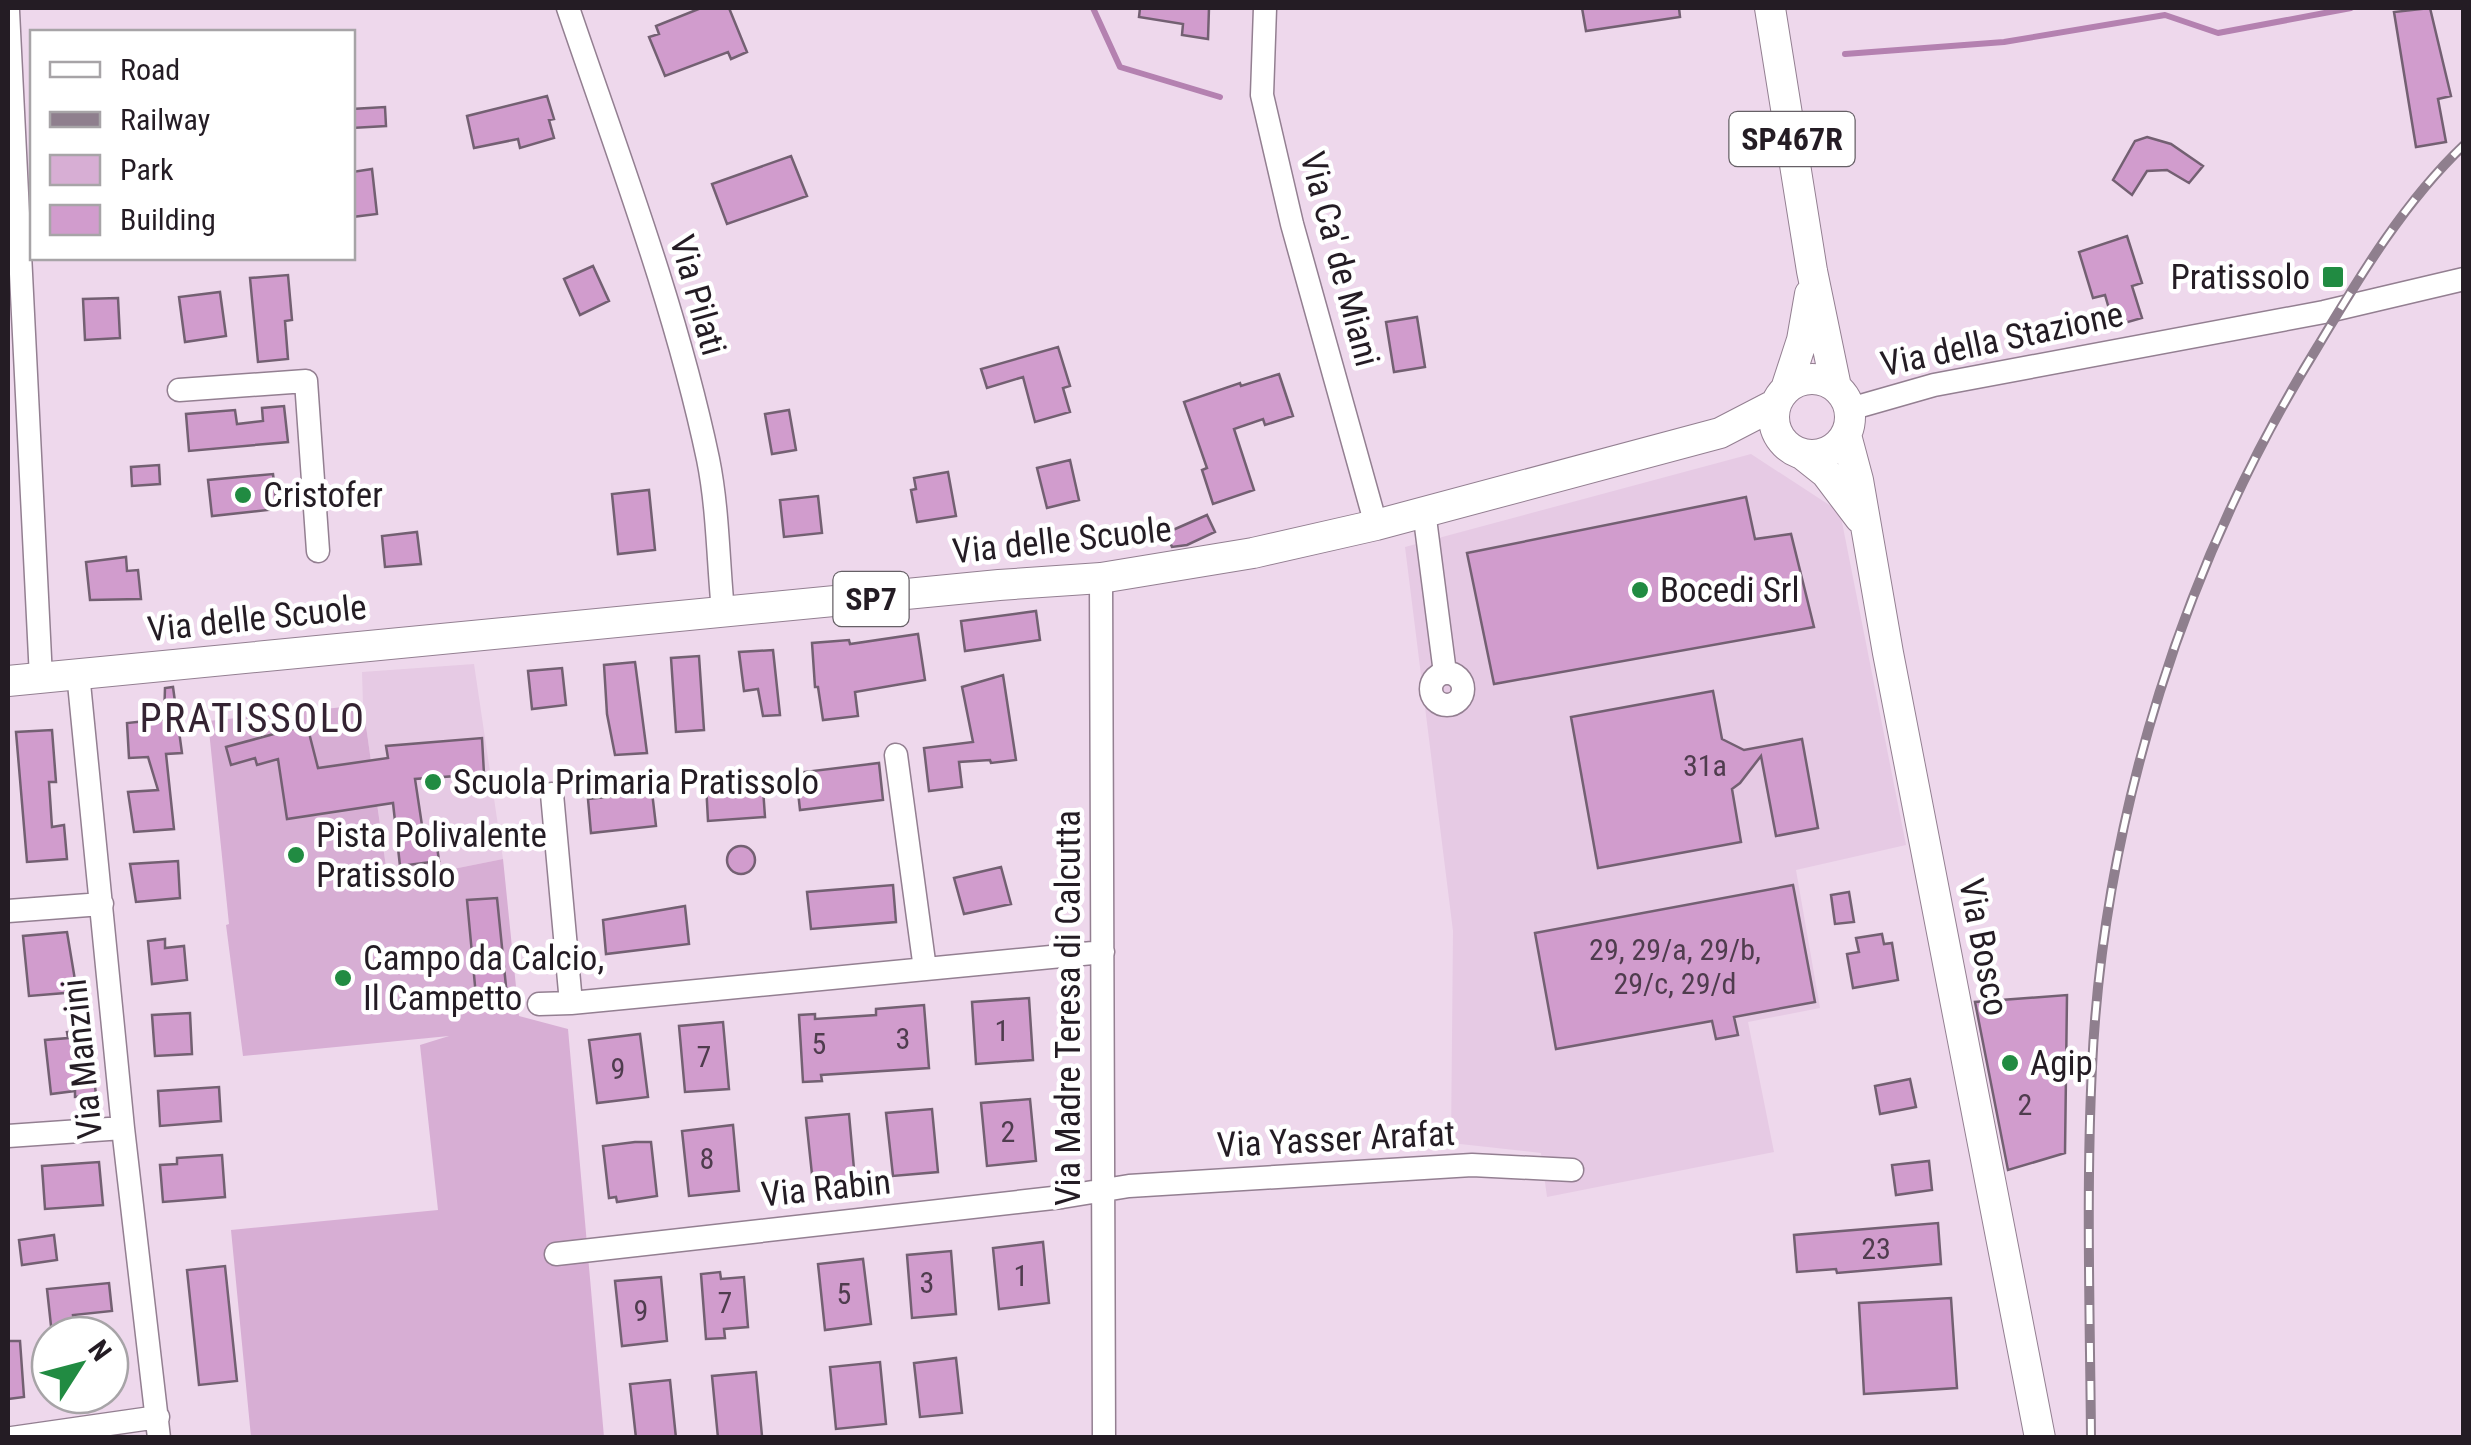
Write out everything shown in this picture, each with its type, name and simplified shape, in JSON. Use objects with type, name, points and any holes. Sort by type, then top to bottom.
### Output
[{"type":"main road","name":"Via Bosco","points":[[1770,8],[1812,271],[1844,410],[2040,1438]]},
{"type":"main road","name":"Via Bosco","points":[[1781,396],[1802,340],[1812,271]]},
{"type":"main road","points":[[1813,378],[1844,410],[1828,453],[1796,451],[1774,427],[1781,396],[1801,380],[1813,378]]},
{"type":"main road","name":"Via delle Scuole","points":[[8,681],[1101,578],[1253,553],[1720,433],[1781,396]]},
{"type":"main road","name":"Via delle Scuole","points":[[1720,433],[1796,451]]},
{"type":"main road","name":"Via Bosco","points":[[1796,451],[1826,472],[1866,529]]},
{"type":"street","name":"Via Pilati","points":[[568,8],[632,196],[708,462],[723,611]]},
{"type":"street","name":"Via Ca' de Miani","points":[[1264,8],[1262,95],[1292,224],[1376,524]]},
{"type":"street","points":[[8,11],[41,678]]},
{"type":"street","name":"Via della Stazione","points":[[1844,410],[1934,385],[2324,312],[2464,279]]},
{"type":"street","points":[[179,390],[306,381],[318,551]]},
{"type":"street","points":[[1424,511],[1445,673]]},
{"type":"street","name":"Via Madre Teresa di Calcutta","points":[[1101,578],[1104,1438]]},
{"type":"street","name":"Via Manzini","points":[[78,674],[159,1427]]},
{"type":"street","points":[[896,756],[925,970]]},
{"type":"street","points":[[552,794],[572,1004]]},
{"type":"street","points":[[8,911],[102,904]]},
{"type":"street","points":[[539,1004],[572,1004],[1103,952]]},
{"type":"street","points":[[8,1136],[124,1128]]},
{"type":"street","name":"Via Yasser Arafat","points":[[1104,1189],[1472,1165],[1572,1170]]},
{"type":"street","name":"Via Rabin","points":[[556,1254],[1104,1189]]},
{"type":"street","points":[[12,1438],[159,1427]]},
{"type":"shaded area","points":[[1751,454],[1840,512],[1906,845],[1796,870],[1820,1008],[1748,1022],[1774,1152],[1547,1197],[1541,1153],[1451,1143],[1453,931],[1405,547]]},
{"type":"shaded area","name":"Scuola Primaria Pratissolo","points":[[474,664],[503,859],[443,871],[387,874],[363,705],[362,672]]},
{"type":"green space","points":[[363,705],[387,874],[443,871],[503,859],[519,1016],[568,1029],[604,1437],[251,1437],[231,1230],[438,1210],[420,1045],[449,1036],[243,1056],[226,925],[229,924],[208,721]]},
{"type":"building","points":[[701,8],[729,8],[747,52],[731,59],[728,52],[665,76],[649,37],[659,34],[656,26]]},
{"type":"building","points":[[1140,8],[1209,8],[1208,39],[1182,35],[1183,24],[1139,17]]},
{"type":"building","points":[[1582,8],[1679,8],[1680,17],[1586,31]]},
{"type":"building","points":[[2430,8],[2451,96],[2438,99],[2446,142],[2416,147],[2394,12]]},
{"type":"building","points":[[547,96],[554,119],[549,120],[554,138],[520,148],[518,139],[474,148],[467,116]]},
{"type":"building","points":[[385,107],[386,126],[355,128],[355,109]]},
{"type":"building","points":[[2147,137],[2171,144],[2203,166],[2189,183],[2167,170],[2147,171],[2132,195],[2113,180],[2135,141]]},
{"type":"building","points":[[791,156],[807,196],[727,224],[712,184]]},
{"type":"building","points":[[372,169],[377,214],[355,217],[355,172]]},
{"type":"building","points":[[2127,236],[2142,283],[2132,286],[2142,318],[2114,326],[2105,295],[2093,298],[2079,252]]},
{"type":"building","points":[[593,266],[609,301],[580,315],[564,279]]},
{"type":"building","points":[[288,275],[292,320],[285,321],[288,359],[258,362],[250,278]]},
{"type":"building","points":[[220,292],[226,336],[185,342],[179,297]]},
{"type":"building","points":[[118,298],[120,338],[85,340],[83,299]]},
{"type":"building","points":[[1417,317],[1425,367],[1394,372],[1386,322]]},
{"type":"building","points":[[1058,347],[1070,386],[1063,388],[1070,412],[1035,422],[1023,377],[987,388],[981,369]]},
{"type":"building","points":[[1279,374],[1293,416],[1265,425],[1263,419],[1234,429],[1254,490],[1213,504],[1202,470],[1207,468],[1184,402]]},
{"type":"building","points":[[284,406],[288,442],[189,451],[186,414],[235,410],[237,424],[263,421],[262,408]]},
{"type":"building","points":[[789,410],[796,450],[772,454],[765,414]]},
{"type":"building","points":[[1070,460],[1079,500],[1047,508],[1037,468]]},
{"type":"building","points":[[159,465],[160,484],[132,486],[131,467]]},
{"type":"building","points":[[948,472],[956,516],[917,522],[911,490],[916,489],[914,478]]},
{"type":"building","name":"Cristofer","points":[[273,474],[277,509],[212,516],[208,480]]},
{"type":"building","points":[[649,490],[655,550],[618,554],[612,494]]},
{"type":"building","points":[[818,496],[822,533],[784,537],[780,500]]},
{"type":"building","name":"Bocedi Srl","points":[[1746,497],[1755,539],[1791,534],[1814,627],[1494,684],[1467,553]]},
{"type":"building","points":[[1207,515],[1215,532],[1187,545],[1172,547],[1166,533]]},
{"type":"building","points":[[417,532],[421,564],[385,567],[382,536]]},
{"type":"building","points":[[126,557],[127,571],[138,570],[141,599],[90,600],[86,562]]},
{"type":"building","points":[[1036,611],[1040,640],[965,651],[961,621]]},
{"type":"building","points":[[918,634],[925,680],[855,692],[858,716],[823,720],[815,687],[812,643],[849,640],[850,644]]},
{"type":"building","points":[[773,650],[780,715],[763,716],[758,689],[744,691],[739,652]]},
{"type":"building","points":[[699,656],[704,730],[676,732],[671,658]]},
{"type":"building","points":[[635,662],[647,753],[615,755],[604,665]]},
{"type":"building","points":[[562,668],[566,705],[532,709],[528,671]]},
{"type":"building","points":[[1003,675],[1016,760],[959,762],[962,787],[929,791],[924,748],[973,742],[962,687]]},
{"type":"building","points":[[173,687],[182,753],[166,754],[174,829],[134,832],[128,792],[158,790],[148,757],[129,758],[127,723],[164,719],[165,688]]},
{"type":"building","points":[[1713,691],[1722,739],[1744,750],[1802,739],[1818,828],[1776,836],[1761,756],[1732,789],[1741,842],[1598,868],[1571,717]]},
{"type":"building","points":[[307,725],[318,768],[388,758],[386,746],[482,738],[484,774],[415,779],[423,832],[435,831],[439,861],[400,866],[393,803],[287,819],[278,759],[257,765],[255,758],[231,765],[226,747]]},
{"type":"building","points":[[52,730],[56,782],[49,782],[52,827],[64,825],[67,859],[27,862],[16,732]]},
{"type":"building","points":[[879,763],[883,800],[800,810],[796,773]]},
{"type":"building","points":[[762,774],[765,817],[708,821],[706,783]]},
{"type":"building","points":[[652,792],[656,826],[591,833],[588,799]]},
{"type":"building","points":[[741,846],[751,850],[755,860],[751,870],[741,874],[731,870],[727,860],[731,850]]},
{"type":"building","points":[[178,861],[180,898],[136,902],[130,864]]},
{"type":"building","points":[[1001,867],[1011,904],[964,914],[954,878]]},
{"type":"building","points":[[893,885],[896,922],[811,929],[807,892]]},
{"type":"building","points":[[1793,885],[1815,1002],[1734,1017],[1738,1035],[1716,1039],[1712,1021],[1556,1049],[1535,933]]},
{"type":"building","points":[[1849,892],[1854,922],[1835,924],[1831,895]]},
{"type":"building","points":[[497,898],[508,1006],[477,1007],[467,900]]},
{"type":"building","points":[[685,906],[689,944],[606,954],[603,920]]},
{"type":"building","points":[[67,932],[77,992],[29,996],[23,936]]},
{"type":"building","points":[[1882,934],[1884,944],[1892,943],[1898,980],[1853,988],[1847,954],[1859,952],[1856,938]]},
{"type":"building","points":[[165,939],[165,948],[184,946],[187,980],[152,984],[148,941]]},
{"type":"building","points":[[2067,995],[2065,1153],[2008,1170],[1975,1002]]},
{"type":"building","points":[[1029,998],[1033,1060],[976,1064],[972,1002]]},
{"type":"building","points":[[924,1005],[929,1068],[821,1075],[822,1081],[803,1082],[799,1015],[815,1014],[815,1019],[876,1015],[876,1009]]},
{"type":"building","points":[[190,1013],[192,1054],[155,1056],[152,1015]]},
{"type":"building","points":[[723,1022],[729,1089],[685,1092],[679,1026]]},
{"type":"building","points":[[89,1030],[96,1095],[75,1097],[75,1091],[51,1094],[45,1040],[68,1038],[67,1032]]},
{"type":"building","points":[[640,1034],[648,1097],[597,1103],[589,1040]]},
{"type":"building","points":[[1910,1079],[1916,1107],[1880,1114],[1875,1086]]},
{"type":"building","points":[[219,1087],[221,1121],[160,1126],[158,1091]]},
{"type":"building","points":[[1030,1099],[1036,1161],[987,1166],[981,1103]]},
{"type":"building","points":[[932,1109],[938,1172],[893,1176],[886,1113]]},
{"type":"building","points":[[849,1114],[855,1180],[813,1184],[806,1118]]},
{"type":"building","points":[[733,1125],[739,1191],[689,1196],[682,1131]]},
{"type":"building","points":[[651,1142],[657,1196],[617,1202],[616,1197],[609,1198],[603,1146]]},
{"type":"building","points":[[222,1155],[225,1197],[163,1202],[160,1165],[177,1164],[177,1158]]},
{"type":"building","points":[[1929,1161],[1932,1190],[1896,1195],[1892,1165]]},
{"type":"building","points":[[99,1162],[103,1205],[45,1209],[42,1166]]},
{"type":"building","points":[[1938,1223],[1941,1264],[1837,1273],[1836,1269],[1797,1272],[1794,1235]]},
{"type":"building","points":[[54,1235],[57,1260],[22,1265],[19,1240]]},
{"type":"building","points":[[1043,1242],[1049,1303],[999,1309],[993,1248]]},
{"type":"building","points":[[951,1251],[956,1314],[912,1318],[907,1255]]},
{"type":"building","points":[[863,1259],[871,1324],[825,1330],[818,1264]]},
{"type":"building","points":[[225,1266],[237,1381],[199,1385],[187,1270]]},
{"type":"building","points":[[720,1272],[721,1279],[744,1277],[748,1327],[724,1329],[725,1338],[706,1339],[701,1274]]},
{"type":"building","points":[[661,1277],[667,1341],[622,1346],[615,1281]]},
{"type":"building","points":[[109,1283],[112,1311],[50,1315],[47,1289]]},
{"type":"building","points":[[1951,1298],[1957,1388],[1864,1394],[1859,1303]]},
{"type":"building","points":[[8,1341],[20,1341],[24,1397],[8,1399]]},
{"type":"building","points":[[956,1358],[962,1413],[920,1417],[914,1363]]},
{"type":"building","points":[[880,1362],[886,1424],[836,1429],[830,1367]]},
{"type":"building","points":[[756,1372],[762,1436],[718,1438],[712,1376]]},
{"type":"building","points":[[670,1380],[676,1438],[636,1438],[630,1384]]},
{"type":"waterway","points":[[1093,8],[1120,67],[1220,97]]},
{"type":"waterway","points":[[1845,54],[2004,42],[2165,15],[2218,33],[2351,8]]},
{"type":"railway","points":[[2091,1438],[2089,1159],[2100,972],[2134,784],[2160,692],[2191,602],[2228,514],[2271,428],[2384,241],[2464,145]]},
{"type":"place","name":"Pratissolo","points":[[2333,277]]},
{"type":"place","name":"Cristofer","points":[[243,495]]},
{"type":"place","name":"Bocedi Srl","points":[[1640,590]]},
{"type":"place","name":"Scuola Primaria Pratissolo","points":[[433,782]]},
{"type":"place","name":"Pista Polivalente Pratissolo","points":[[296,855]]},
{"type":"place","name":"Campo da Calcio, Il Campetto","points":[[343,978]]},
{"type":"place","name":"Agip","points":[[2010,1063]]},
{"type":"district","name":"PRATISSOLO","points":[[253,718]]}]
